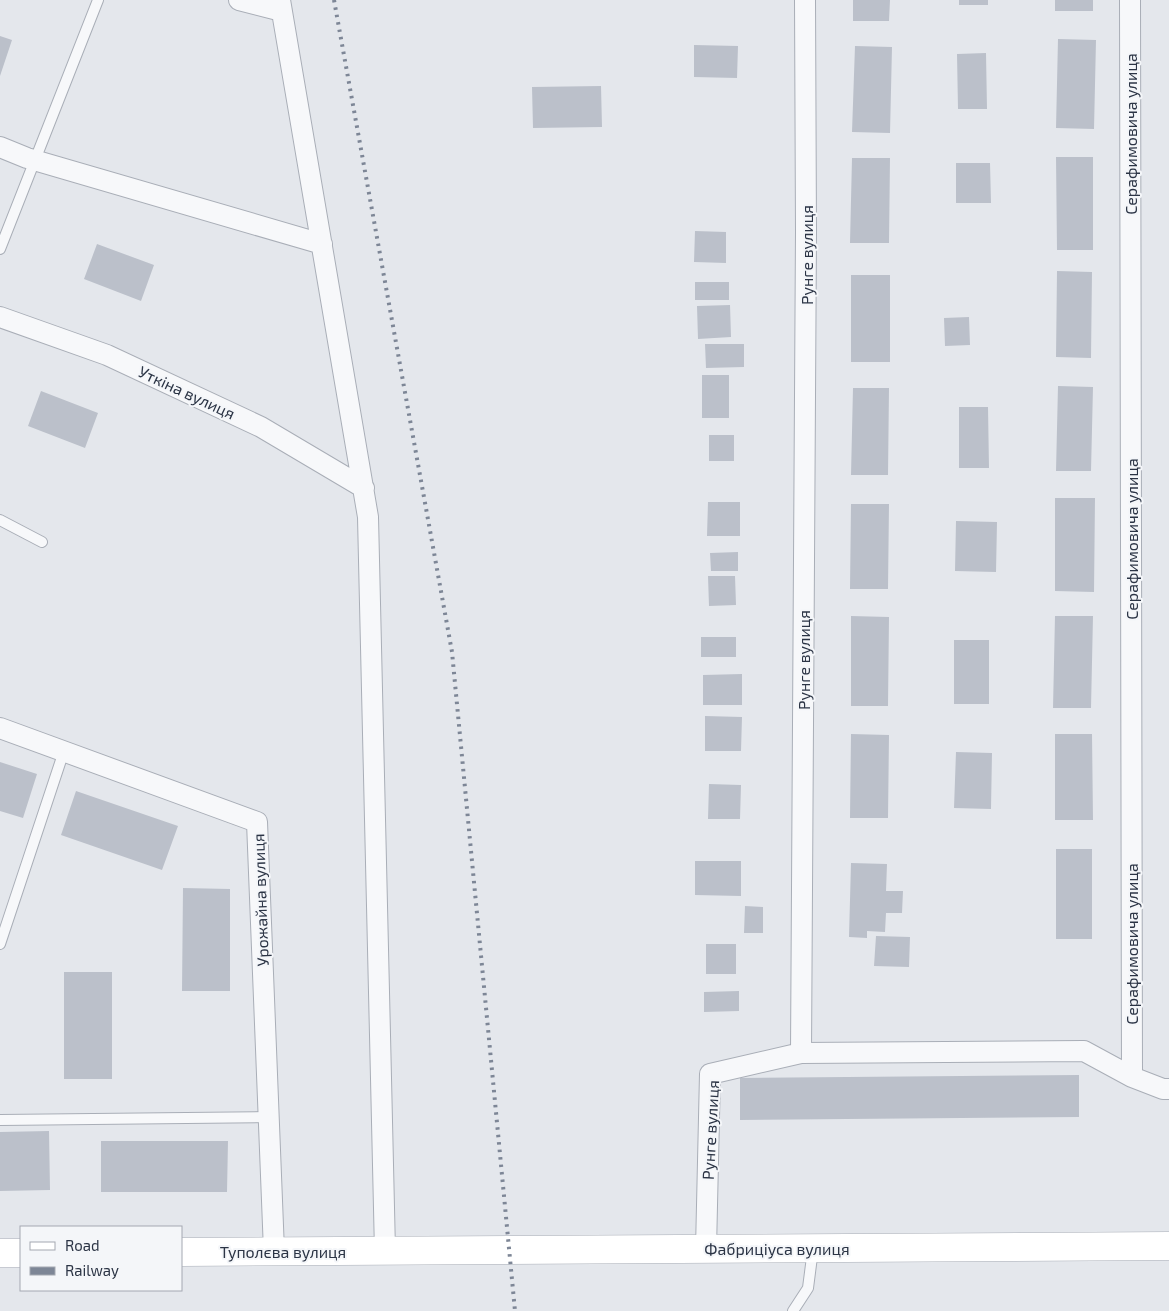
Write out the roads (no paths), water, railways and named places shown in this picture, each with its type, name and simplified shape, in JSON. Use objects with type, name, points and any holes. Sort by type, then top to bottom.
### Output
[{"type":"main road","name":"Фабриціуса вулиця","points":[[385,1250],[1169,1246]]},
{"type":"main road","name":"Туполєва вулиця","points":[[182,1252],[385,1250]]},
{"type":"main road","points":[[0,1253],[20,1253]]},
{"type":"street","points":[[239,0],[281,6],[368,517],[385,1250]]},
{"type":"street","name":"Рунге вулиця","points":[[706,1249],[710,1074],[801,1053],[806,232],[805,0]]},
{"type":"street","name":"Серафимовича улица","points":[[1130,0],[1132,1077]]},
{"type":"street","points":[[0,147],[36,160],[322,244]]},
{"type":"street","name":"Уткiна вулиця","points":[[0,317],[107,355],[261,427],[364,488]]},
{"type":"street","name":"Урожайна вулиця","points":[[0,728],[257,822],[274,1252]]},
{"type":"street","points":[[801,1053],[1084,1051],[1132,1077],[1163,1090],[1169,1089]]},
{"type":"lane","points":[[0,249],[98,0]]},
{"type":"lane","points":[[0,520],[42,542]]},
{"type":"lane","points":[[0,944],[64,751]]},
{"type":"lane","points":[[0,1120],[269,1117]]},
{"type":"lane","points":[[793,1311],[808,1288],[814,1248]]},
{"type":"railway","points":[[334,0],[452,652],[515,1311]]}]
